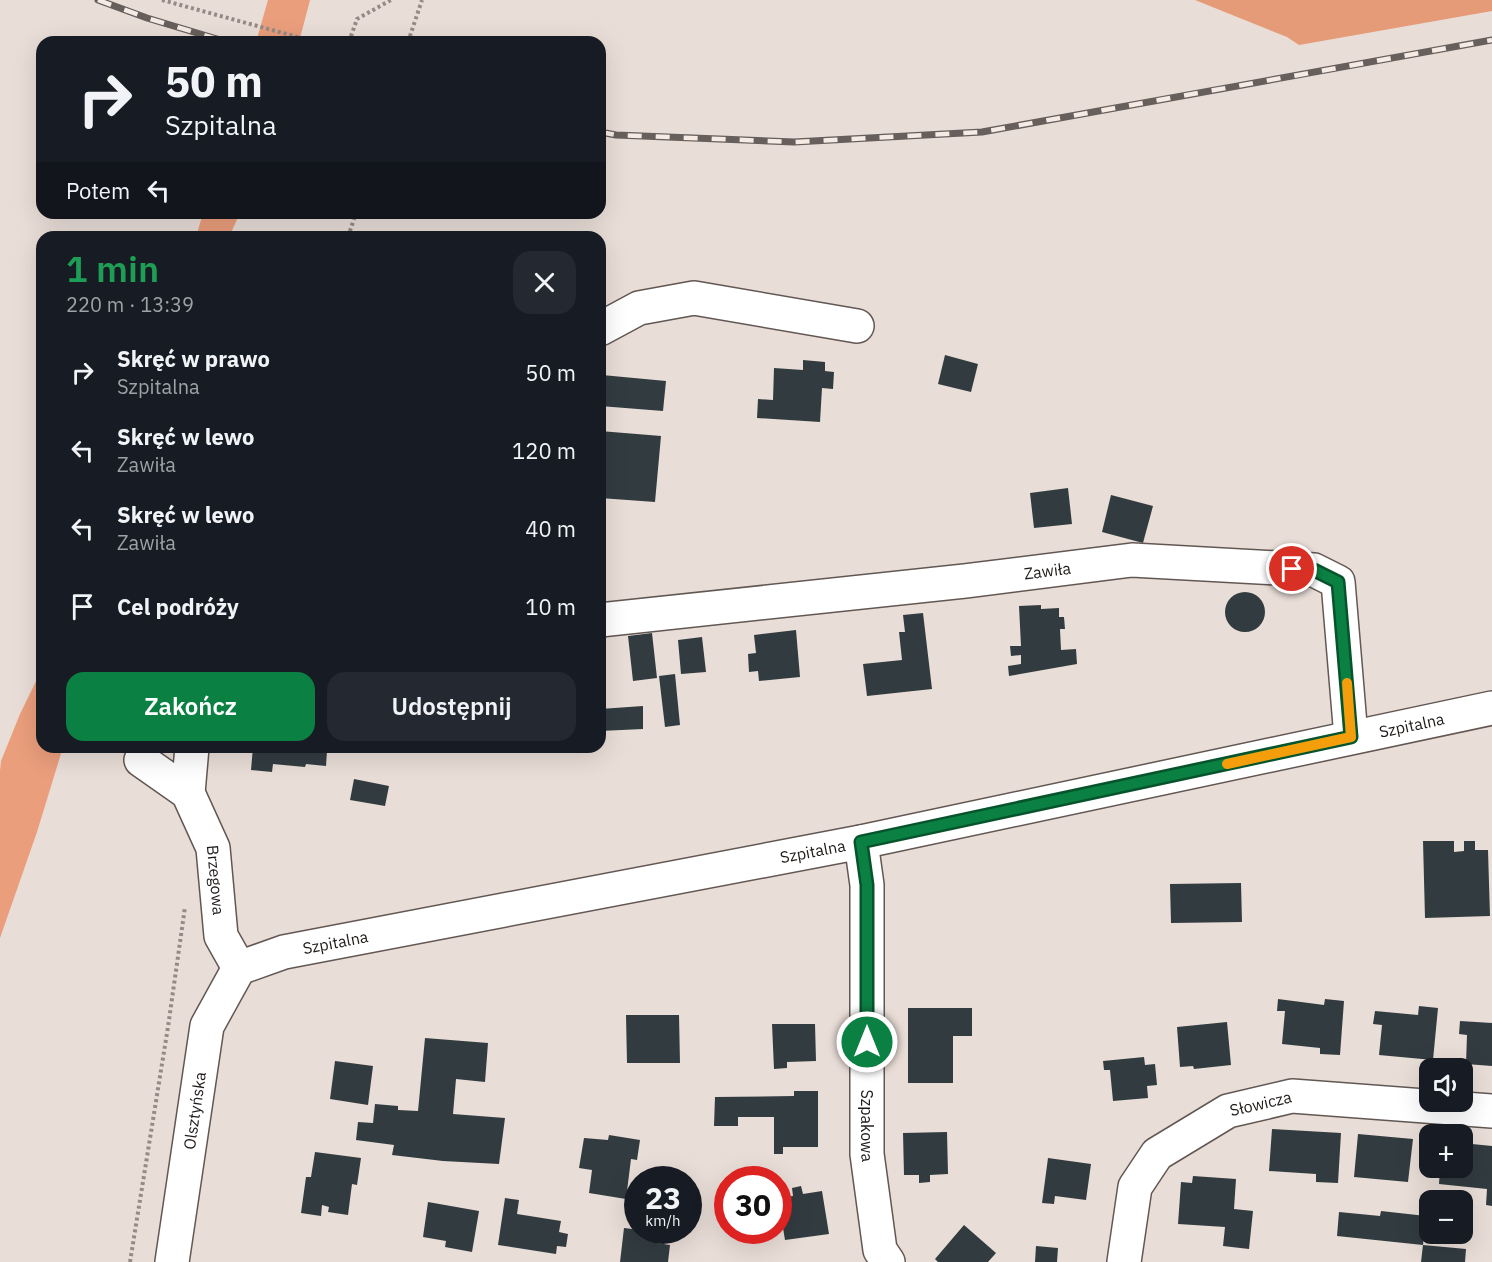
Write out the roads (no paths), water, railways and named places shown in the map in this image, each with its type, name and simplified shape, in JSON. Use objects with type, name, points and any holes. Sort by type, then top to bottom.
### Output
[{"type":"street","points":[[606,326],[639,308],[694,298],[857,326]]},
{"type":"street","name":"Zawiła","points":[[606,619],[965,581],[1132,560],[1314,570],[1338,582],[1351,737]]},
{"type":"street","name":"Szpitalna","points":[[239,968],[284,952],[861,842],[1492,708]]},
{"type":"street","name":"Brzegowa","points":[[191,753],[188,793],[213,848],[221,936],[239,968]]},
{"type":"street","points":[[141,760],[188,793]]},
{"type":"street","name":"Szpakowa","points":[[861,842],[867,885],[867,1154],[880,1250],[888,1262]]},
{"type":"street","name":"Olsztyńska","points":[[179,1261],[207,1026],[239,968]]},
{"type":"street","name":"Słowicza","points":[[1124,1262],[1135,1187],[1157,1154],[1228,1111],[1292,1096],[1492,1111]]},
{"type":"railway","points":[[98,0],[207,36]]},
{"type":"railway","points":[[606,133],[794,142],[982,132],[1492,40]]}]
